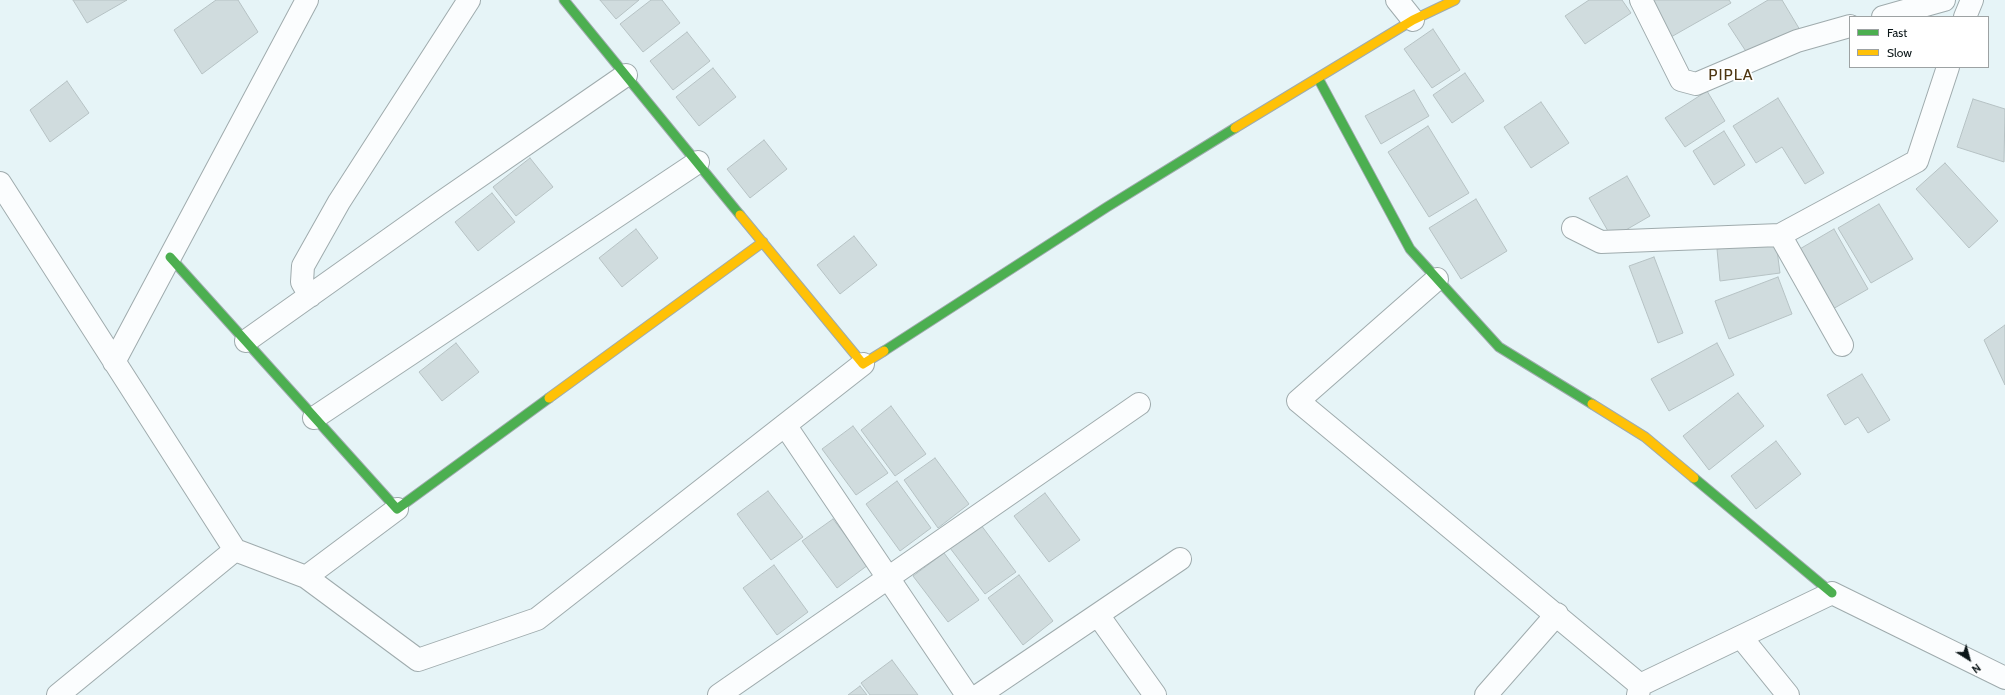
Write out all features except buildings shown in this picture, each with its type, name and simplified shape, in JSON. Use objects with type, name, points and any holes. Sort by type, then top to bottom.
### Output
[{"type":"street","points":[[114,362],[307,0]]},
{"type":"street","points":[[310,296],[302,282],[303,266],[339,202],[469,0]]},
{"type":"street","points":[[564,0],[863,364]]},
{"type":"street","points":[[1397,0],[1413,20]]},
{"type":"street","points":[[0,183],[235,550],[306,577],[418,660],[537,618],[863,364],[1107,207],[1413,20],[1455,0]]},
{"type":"street","points":[[1641,0],[1681,80],[1696,84],[1797,41],[1849,26]]},
{"type":"street","points":[[1886,16],[1944,0]]},
{"type":"street","points":[[1965,16],[1972,0]]},
{"type":"street","points":[[1572,228],[1601,242],[1780,235],[1917,161],[1948,68]]},
{"type":"street","points":[[246,341],[439,204],[626,75]]},
{"type":"street","points":[[1318,78],[1410,249],[1499,347],[1645,437],[1832,593],[2005,678]]},
{"type":"street","points":[[314,418],[698,162]]},
{"type":"street","points":[[1780,235],[1842,345]]},
{"type":"street","points":[[306,577],[396,509],[763,242]]},
{"type":"street","points":[[170,257],[396,509]]},
{"type":"street","points":[[1437,279],[1298,401],[1557,614],[1639,690],[1741,637],[1832,593]]},
{"type":"street","points":[[719,695],[888,580],[1139,404]]},
{"type":"street","points":[[785,425],[888,580],[967,695]]},
{"type":"street","points":[[58,695],[235,550]]},
{"type":"street","points":[[979,695],[1180,560]]},
{"type":"street","points":[[1486,695],[1557,614]]},
{"type":"street","points":[[1098,615],[1155,695]]},
{"type":"street","points":[[1741,637],[1788,695]]},
{"type":"traffic: fast","points":[[564,0],[740,215]]},
{"type":"traffic: fast","points":[[1318,78],[1410,249],[1499,347],[1592,404]]},
{"type":"traffic: fast","points":[[884,351],[1107,207],[1235,128]]},
{"type":"traffic: fast","points":[[170,257],[397,509],[549,398]]},
{"type":"traffic: fast","points":[[1694,478],[1832,593]]},
{"type":"traffic: slow","points":[[1235,128],[1413,20],[1455,0]]},
{"type":"traffic: slow","points":[[740,215],[863,364],[884,351]]},
{"type":"traffic: slow","points":[[549,398],[763,242]]},
{"type":"traffic: slow","points":[[1592,404],[1645,437],[1694,478]]},
{"type":"district","name":"PIPLA","points":[[1731,75]]}]
